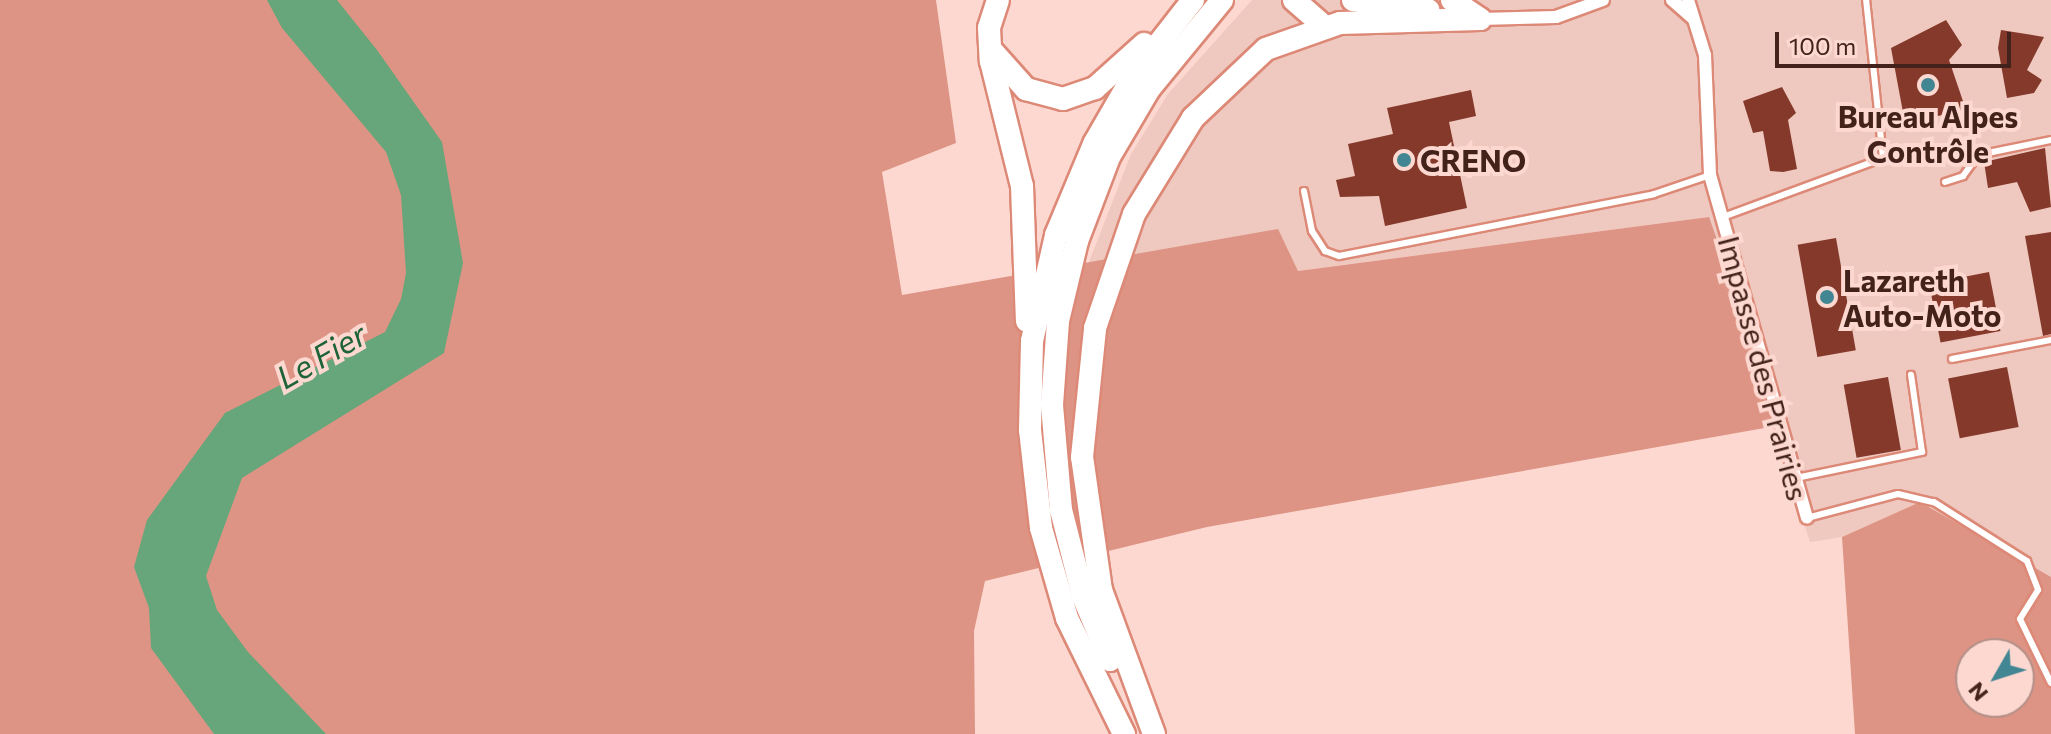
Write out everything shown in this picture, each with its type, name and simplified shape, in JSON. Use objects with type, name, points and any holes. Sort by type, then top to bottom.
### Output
[{"type":"highway","points":[[998,0],[990,43],[1024,202],[1033,482],[1052,574],[1092,676],[1124,734]]},
{"type":"highway","points":[[990,43],[1004,69],[1026,89],[1071,98],[1095,88],[1192,0]]},
{"type":"highway","points":[[1030,394],[1038,306],[1068,204],[1132,78],[1192,0]]},
{"type":"highway","points":[[1152,734],[1103,647],[1067,543],[1053,435],[1056,343],[1077,241],[1109,157],[1149,89],[1222,0]]},
{"type":"highway","points":[[1294,0],[1324,26]]},
{"type":"highway","points":[[1353,0],[1480,19]]},
{"type":"highway","points":[[1452,0],[1480,19]]},
{"type":"highway","points":[[1152,734],[1108,616],[1088,524],[1082,427],[1095,328],[1134,214],[1193,118],[1266,49],[1324,26],[1480,19]]},
{"type":"street","points":[[1480,19],[1556,17],[1603,0]]},
{"type":"street","points":[[1672,0],[1696,20]]},
{"type":"street","name":"Impasse des Prairies","points":[[1688,0],[1706,64],[1710,175],[1792,479],[1807,518]]},
{"type":"lane","name":"Impasse des Prairies","points":[[1723,217],[1883,158],[1866,0]]},
{"type":"lane","points":[[1945,182],[1963,176],[1978,155],[2051,140]]},
{"type":"lane","points":[[1304,191],[1312,231],[1325,251],[1339,256],[1654,194],[1710,175]]},
{"type":"lane","points":[[1952,359],[2051,340]]},
{"type":"lane","points":[[1792,479],[1922,452],[1911,375]]},
{"type":"lane","points":[[1807,518],[1898,494],[1934,502],[2027,561],[2038,590],[2020,619],[2051,683]]},
{"type":"shaded area","points":[[0,0],[936,0],[956,143],[882,172],[902,295],[1278,229],[1298,271],[1709,217],[1782,425],[1207,527],[985,581],[974,631],[975,734],[0,734]]},
{"type":"shaded area","points":[[267,0],[337,0],[377,50],[442,142],[463,263],[444,353],[242,478],[206,576],[217,610],[248,652],[326,734],[214,734],[151,648],[149,608],[134,567],[147,520],[225,413],[385,332],[401,299],[406,273],[401,195],[386,152],[282,28]]},
{"type":"shaded area","points":[[1252,0],[2051,0],[2051,577],[1920,502],[1842,537],[1810,542],[1708,217],[1297,271],[1089,262],[1131,154],[1168,94]]},
{"type":"shaded area","points":[[1920,502],[2051,577],[2051,734],[1855,734],[1842,537]]},
{"type":"building","name":"Bureau Alpes Contrôle","points":[[1946,20],[1962,45],[1949,60],[1966,110],[1905,123],[1891,48]]},
{"type":"building","points":[[2001,30],[2044,37],[2027,70],[2042,80],[2034,93],[2007,98],[1998,48]]},
{"type":"building","points":[[1782,87],[1796,113],[1788,120],[1797,169],[1783,172],[1770,171],[1763,131],[1753,133],[1743,101]]},
{"type":"building","name":"CRENO","points":[[1471,90],[1476,116],[1449,122],[1467,208],[1385,226],[1379,196],[1340,197],[1336,180],[1355,176],[1348,144],[1393,134],[1387,108]]},
{"type":"building","points":[[2045,148],[2051,207],[2030,212],[2017,182],[1988,188],[1984,162]]},
{"type":"building","points":[[2051,232],[2051,334],[2043,336],[2025,236]]},
{"type":"building","name":"Lazareth Auto-Moto","points":[[1836,238],[1856,350],[1817,357],[1798,245]]},
{"type":"building","points":[[1989,272],[2000,331],[1941,343],[1929,284]]},
{"type":"building","points":[[2007,367],[2019,427],[1960,438],[1948,378]]},
{"type":"building","points":[[1888,377],[1901,450],[1857,458],[1844,385]]},
{"type":"place","name":"Bureau Alpes Contrôle","points":[[1928,85]]},
{"type":"place","name":"CRENO","points":[[1404,160]]},
{"type":"place","name":"Lazareth Auto-Moto","points":[[1827,297]]},
{"type":"water label","name":"Le Fier","points":[[321,355]]}]
